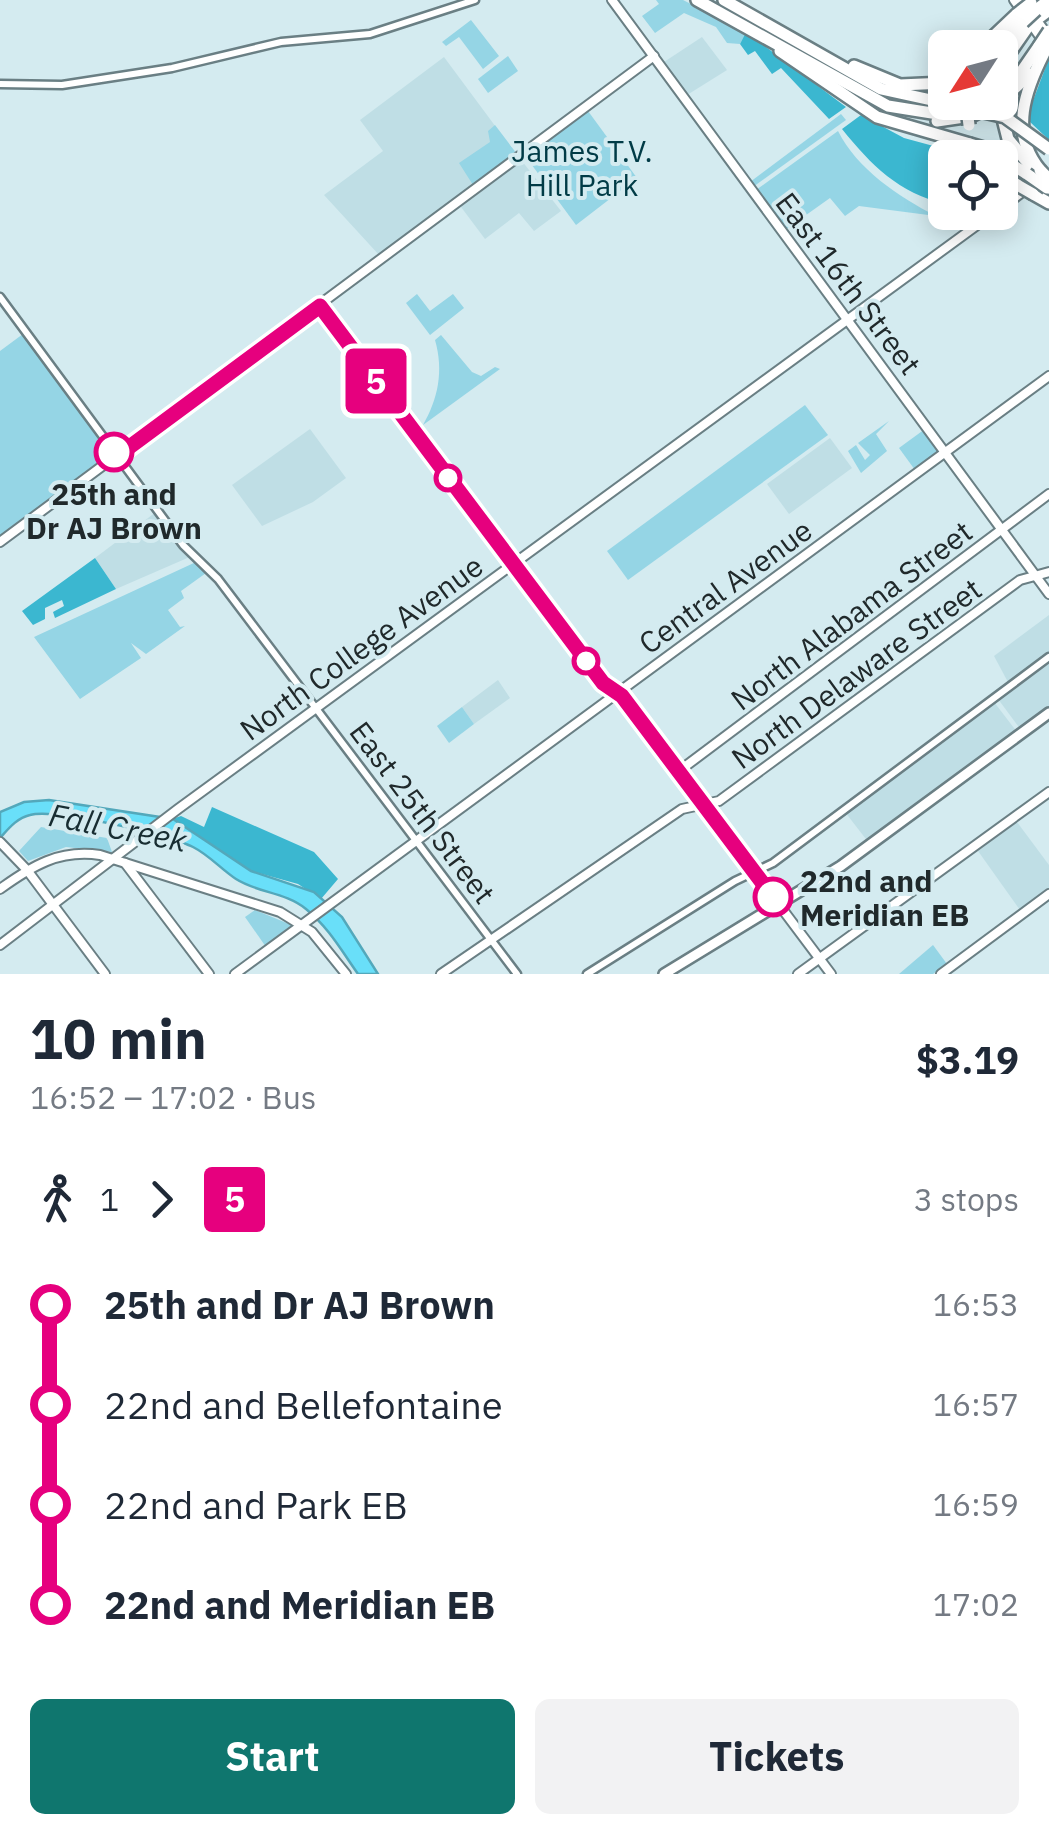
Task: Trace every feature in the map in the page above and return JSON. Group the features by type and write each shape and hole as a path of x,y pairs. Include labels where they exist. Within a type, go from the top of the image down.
{"highway":[{"path":"698,0 865,91"},
{"path":"724,0 812,48 865,91 872,106 904,129 952,140"},
{"path":"1020,16 1048,0"},
{"path":"732,17 865,91 928,85"},
{"path":"1018,76 1047,43"},
{"path":"1018,88 1047,43"},
{"path":"1045,183 1027,150 1021,120 1047,43"},
{"path":"895,89 928,98"},
{"path":"872,106 907,118 945,120"},
{"path":"872,106 928,114"},
{"path":"1005,120 1012,146 1045,183"},
{"path":"1006,120 1046,146"},
{"path":"1018,170 1045,183"},
{"path":"1018,185 1033,194 1045,183"}],"main road":[{"name":"East 16th Street","path":"612,0 1049,594"},
{"path":"1036,7 1047,43"},
{"path":"1020,16 1047,43"},
{"path":"0,542 654,56"},
{"name":"North College Avenue","path":"1018,198 1045,183"},
{"name":"North College Avenue","path":"0,944 168,816 970,230"},
{"path":"320,306 603,683 617,693 679,771 831,974"},
{"name":"Central Avenue","path":"234,974 1049,376"},
{"name":"North Alabama Street","path":"679,771 1049,494"},
{"name":"North Delaware Street","path":"706,808 1020,580 1049,572"},
{"path":"667,974 841,866 1049,714"},
{"path":"798,974 1049,792"},
{"path":"441,974 682,809 706,808"},
{"path":"0,842 16,856 105,974"},
{"path":"0,889 26,870 71,854 114,860 260,904 305,922 344,974"},
{"path":"125,863 209,974"},
{"path":"940,974 1049,894"},
{"path":"954,965 960,974"}],"street":[{"path":"0,84 62,85 172,68 278,42 383,31 475,0"},
{"name":"East 25th Street","path":"0,297 185,548 218,579 517,974"},
{"path":"586,974 755,872 1049,657"}],"shaded area":[{"path":"746,32 846,107 829,119 781,68 772,74 755,51 748,55 740,44"},
{"path":"702,37 727,70 687,95 664,62"},
{"path":"444,57 516,154 380,256 324,195 383,151 360,120"},
{"path":"1049,58 1049,140 1029,121 1028,114"},
{"path":"861,115 904,138 928,145 928,199 887,176 842,129"},
{"path":"522,161 561,211 534,231 519,213 485,239 461,207"},
{"path":"310,429 346,478 313,502 262,526 232,485"},
{"path":"830,438 852,468 789,514 767,484"},
{"path":"156,512 192,556 116,589 95,558"},
{"path":"95,558 116,589 55,618 53,612 64,606 62,600 45,608 45,619 33,625 22,611"},
{"path":"1049,615 1049,653 1009,684 994,656"},
{"path":"1049,661 1049,709 1021,730 998,699"},
{"path":"498,680 510,698 474,724 462,707"},
{"path":"994,702 1017,732 869,843 845,812"},
{"name":"Fall Creek","path":"49,800 173,819 251,871 314,892 342,917 378,974 358,974 328,932 298,903 244,884 199,850 180,842 112,824 43,814 21,818 0,838 0,812 24,802"},
{"path":"212,807 314,852 338,879 321,899 298,884 251,871 172,819 181,816 204,827"},
{"path":"1017,822 1049,865 1049,889 1020,910 978,851"}],"green space":[{"path":"656,0 683,0 746,32 740,44 727,43 716,27 684,13 655,33 642,16 659,4"},
{"path":"471,20 499,56 483,69 459,37 446,46 442,42"},
{"path":"508,56 518,71 488,93 478,79"},
{"name":"James T.V. Hill Park","path":"588,111 637,178 576,225 526,157"},
{"path":"841,114 846,120 753,187 750,182"},
{"path":"495,125 517,154 473,185 459,163 490,142 488,131"},
{"path":"838,131 856,158 880,181 928,215 859,206 845,216 830,198 785,230 756,190"},
{"path":"417,294 430,311 453,294 464,308 430,335 406,303"},
{"path":"23,334 112,453 0,537 0,351"},
{"path":"441,335 472,372 481,376 495,367 500,369 423,425 438,384 435,340"},
{"path":"805,405 828,435 628,580 607,551"},
{"path":"889,421 876,434 887,451 861,473 848,451 856,445 865,460 870,455 858,443"},
{"path":"925,429 941,451 915,470 899,448"},
{"path":"196,562 206,573 181,591 184,598 168,610 180,627 185,626 146,654 131,643 141,658 80,699 34,637"},
{"path":"462,707 474,724 449,743 437,726"},
{"path":"41,827 107,838 112,852 66,847 28,861 19,851"},
{"path":"255,910 294,926 266,947 245,917"},
{"path":"933,945 947,964 933,974 899,974"}],"bus line":[{"name":"5","path":"114,452 116,456 120,454 320,306 603,683 622,696 773,897"}],"place":[{"name":"25th and Dr AJ Brown","path":"114,452"},
{"name":"22nd and Meridian EB","path":"773,897"}]}
